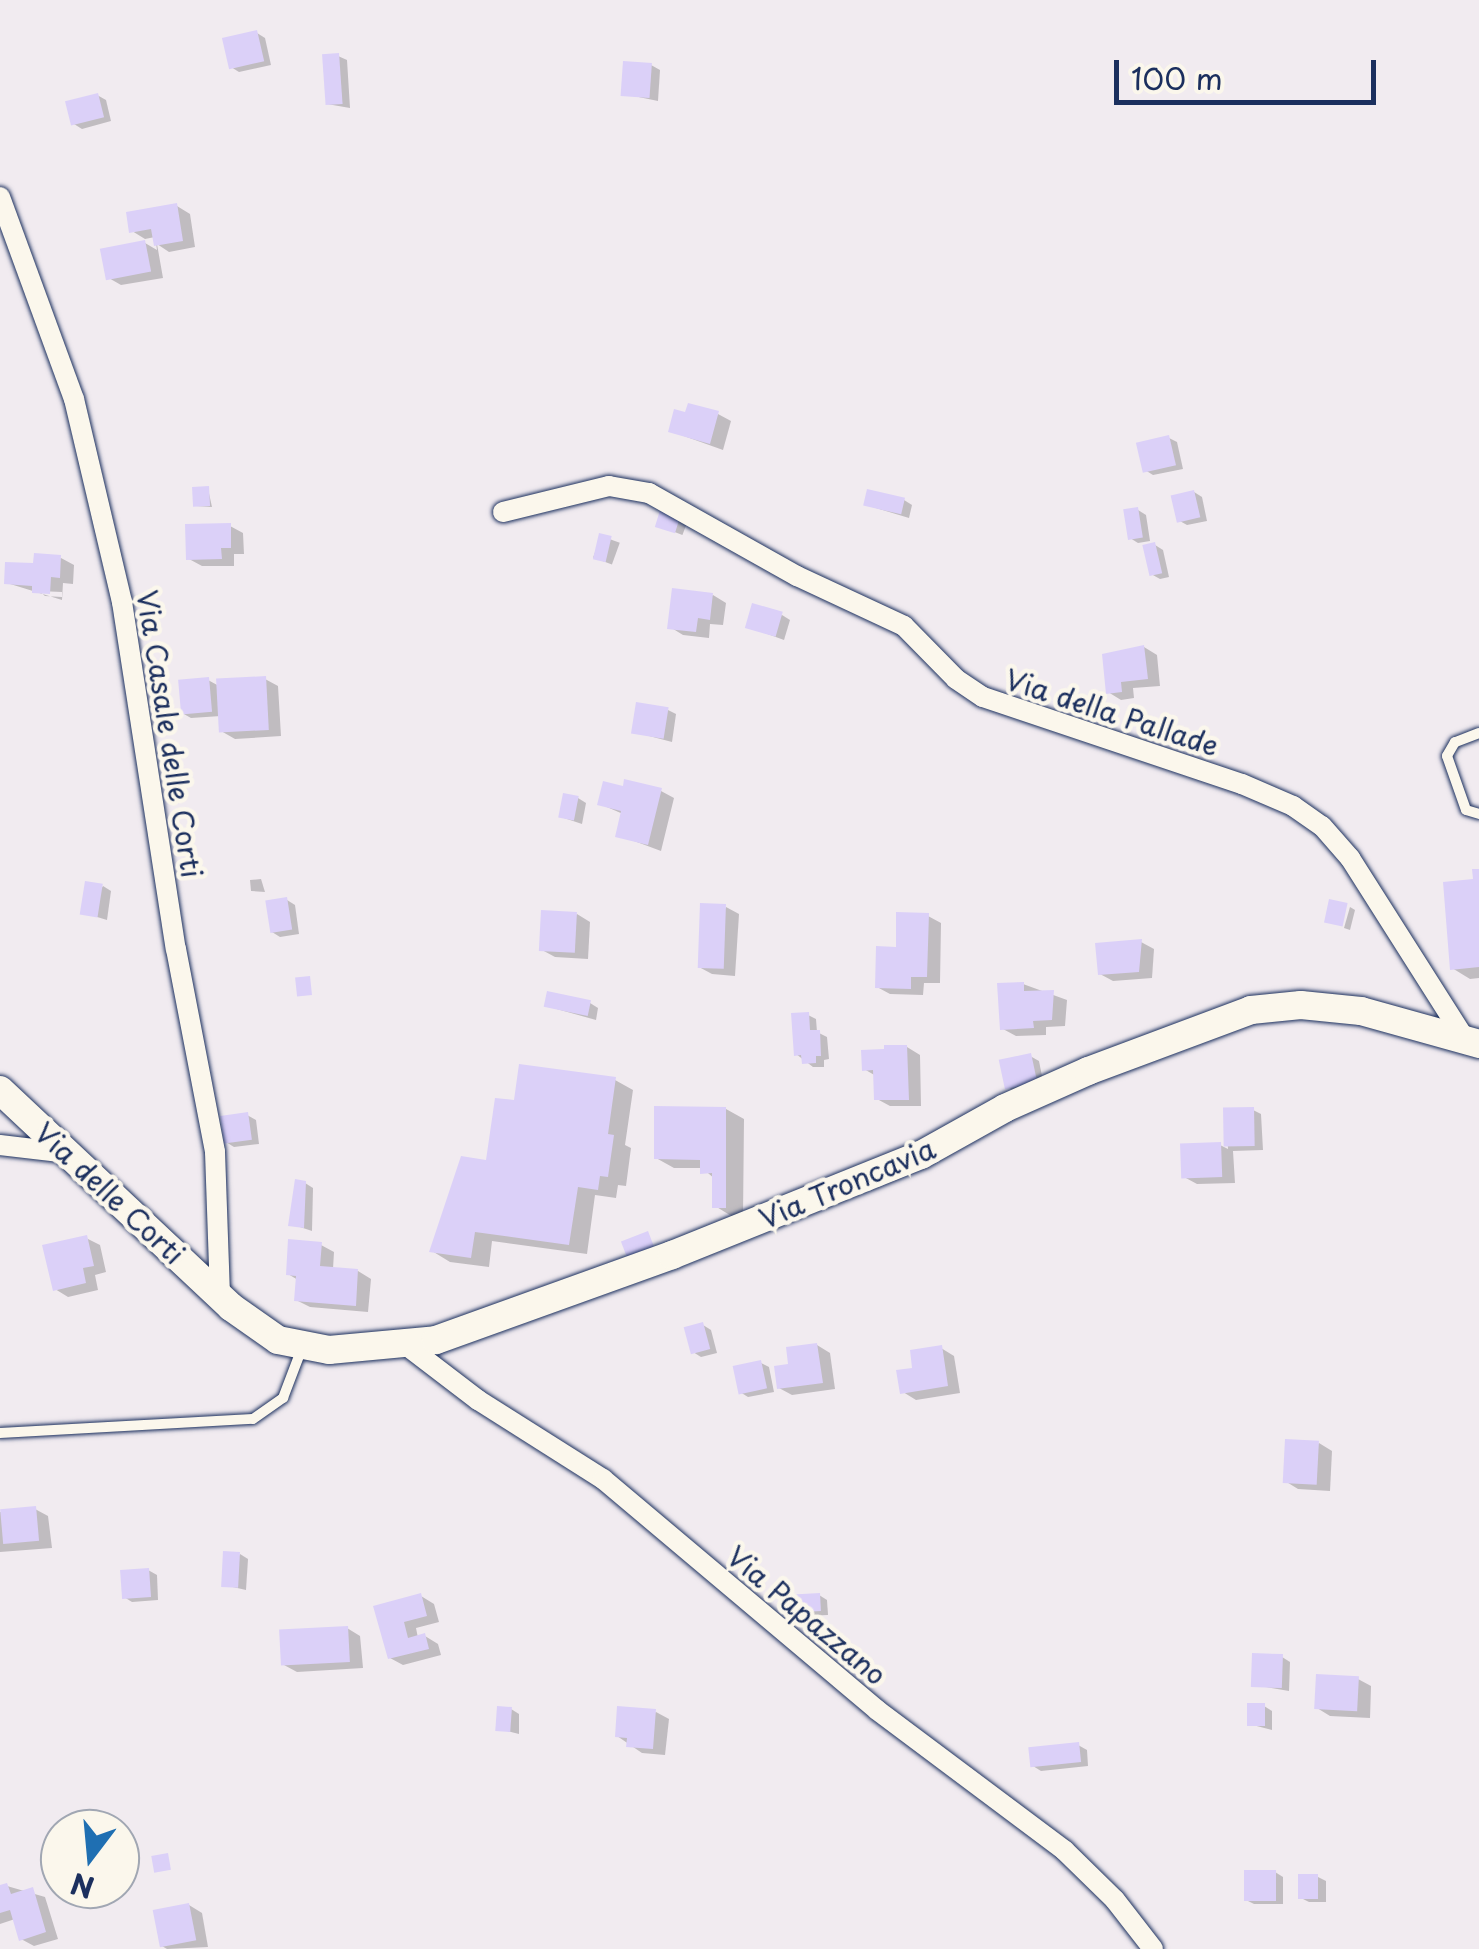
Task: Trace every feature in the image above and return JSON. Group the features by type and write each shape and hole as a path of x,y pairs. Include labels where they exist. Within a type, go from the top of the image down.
{"street":[{"name":"Via Casale delle Corti","path":"0,196 74,399 112,550 142,716 176,949 216,1152 220,1294"},
{"name":"Via della Pallade","path":"502,512 604,487 644,491 798,576 898,622 923,640 961,683 983,698 1242,784 1293,806 1322,826 1350,858 1472,1041"},
{"name":"Via Troncavia","path":"220,1294 278,1340 302,1347 328,1350 436,1340 870,1177 1088,1071 1250,1010 1300,1005 1361,1011 1472,1041"},
{"name":"Via delle Corti","path":"0,1090 220,1294"},
{"path":"0,1145 67,1153"},
{"name":"Via Papazzano","path":"406,1345 478,1400 603,1479 877,1710 1064,1850 1116,1900 1154,1949"}],"lane":[{"path":"1479,733 1456,742 1447,756 1464,807 1479,814"},
{"path":"0,1433 254,1419 283,1398 302,1347"}],"building":[{"path":"257,30 264,61 229,69 222,38"},
{"path":"339,53 343,104 326,105 322,54"},
{"path":"623,61 652,63 649,98 621,96"},
{"path":"98,93 104,117 71,125 65,101"},
{"path":"177,203 183,241 154,246 151,229 129,233 126,212"},
{"path":"145,240 151,271 106,280 100,249"},
{"path":"688,403 719,411 710,444 668,432 674,409 685,412"},
{"path":"1169,435 1176,465 1143,473 1136,443"},
{"path":"209,486 210,506 193,507 192,487"},
{"path":"867,489 905,498 901,514 863,506"},
{"path":"1194,490 1200,517 1177,523 1171,495"},
{"path":"661,507 681,513 675,533 655,527"},
{"path":"1138,507 1143,538 1128,540 1123,509"},
{"path":"231,523 231,548 221,548 222,559 186,560 185,524"},
{"path":"599,533 612,536 606,562 593,559"},
{"path":"1155,542 1162,573 1150,576 1142,545"},
{"path":"34,553 61,555 60,578 51,577 50,594 32,593 32,586 4,584 5,562 33,563"},
{"path":"672,588 713,593 710,620 698,618 696,632 667,629"},
{"path":"752,603 783,612 776,637 745,628"},
{"path":"1144,645 1148,679 1121,682 1122,692 1106,694 1102,654"},
{"path":"266,676 269,730 219,733 216,679"},
{"path":"209,677 212,712 181,715 178,680"},
{"path":"636,702 669,707 664,739 631,734"},
{"path":"624,779 662,788 648,845 615,837 621,811 597,805 603,781 623,786"},
{"path":"563,793 579,796 574,821 558,818"},
{"path":"1472,869 1479,869 1479,967 1450,970 1443,882 1473,879"},
{"path":"85,881 103,884 97,917 80,915"},
{"path":"287,897 292,930 270,933 265,900"},
{"path":"1329,899 1348,903 1343,926 1324,922"},
{"path":"700,903 726,904 724,969 698,968"},
{"path":"541,910 577,912 575,953 539,951"},
{"path":"896,912 929,913 927,977 911,977 911,989 875,988 876,946 896,947"},
{"path":"1142,939 1139,972 1098,975 1095,943"},
{"path":"310,976 312,995 297,996 295,978"},
{"path":"1024,982 1024,991 1054,990 1052,1020 1033,1021 1034,1028 1000,1030 997,983"},
{"path":"547,991 591,1000 588,1016 544,1007"},
{"path":"809,1012 810,1030 820,1030 821,1056 816,1056 816,1063 802,1064 801,1055 794,1056 791,1013"},
{"path":"884,1045 907,1045 909,1100 874,1100 873,1070 862,1071 861,1050 884,1049"},
{"path":"1031,1053 1037,1082 1005,1089 999,1060"},
{"path":"519,1064 616,1077 608,1134 614,1135 608,1177 600,1176 598,1190 578,1187 569,1245 475,1232 471,1258 429,1252 461,1156 486,1160 495,1098 514,1100"},
{"path":"654,1106 726,1107 726,1208 712,1208 712,1173 700,1174 700,1160 654,1159"},
{"path":"1254,1107 1255,1146 1224,1147 1223,1108"},
{"path":"248,1112 252,1140 224,1144 220,1116"},
{"path":"1221,1142 1222,1177 1181,1178 1180,1143"},
{"path":"295,1179 306,1181 304,1228 288,1226"},
{"path":"648,1231 656,1252 629,1262 621,1241"},
{"path":"87,1235 94,1266 83,1268 86,1283 53,1291 42,1245"},
{"path":"288,1239 322,1242 320,1266 358,1269 356,1306 294,1301 296,1276 286,1275"},
{"path":"703,1322 710,1349 691,1354 684,1327"},
{"path":"817,1343 823,1383 777,1389 774,1366 788,1364 786,1347"},
{"path":"942,1345 948,1386 900,1394 896,1370 912,1368 910,1350"},
{"path":"761,1360 767,1388 739,1394 733,1366"},
{"path":"1285,1439 1319,1441 1317,1485 1283,1483"},
{"path":"36,1506 39,1541 3,1544 0,1509"},
{"path":"223,1551 240,1552 238,1588 221,1587"},
{"path":"149,1568 151,1597 122,1599 120,1570"},
{"path":"421,1593 427,1616 404,1622 408,1638 425,1633 429,1649 388,1659 373,1606"},
{"path":"820,1593 821,1611 794,1612 793,1594"},
{"path":"348,1626 350,1662 281,1666 279,1630"},
{"path":"1252,1653 1283,1654 1282,1688 1251,1687"},
{"path":"1316,1674 1359,1676 1357,1711 1314,1709"},
{"path":"1247,1703 1265,1703 1265,1726 1247,1726"},
{"path":"497,1706 512,1707 510,1732 495,1731"},
{"path":"617,1706 656,1709 653,1749 626,1747 627,1738 615,1737"},
{"path":"1079,1742 1081,1762 1030,1767 1028,1747"},
{"path":"168,1853 171,1870 154,1873 151,1856"},
{"path":"1244,1870 1276,1870 1276,1901 1244,1901"},
{"path":"1298,1874 1318,1874 1318,1899 1298,1899"},
{"path":"7,1883 11,1894 33,1887 46,1932 19,1941 10,1910 0,1913 0,1885"},
{"path":"189,1903 196,1940 160,1947 153,1910"}]}
